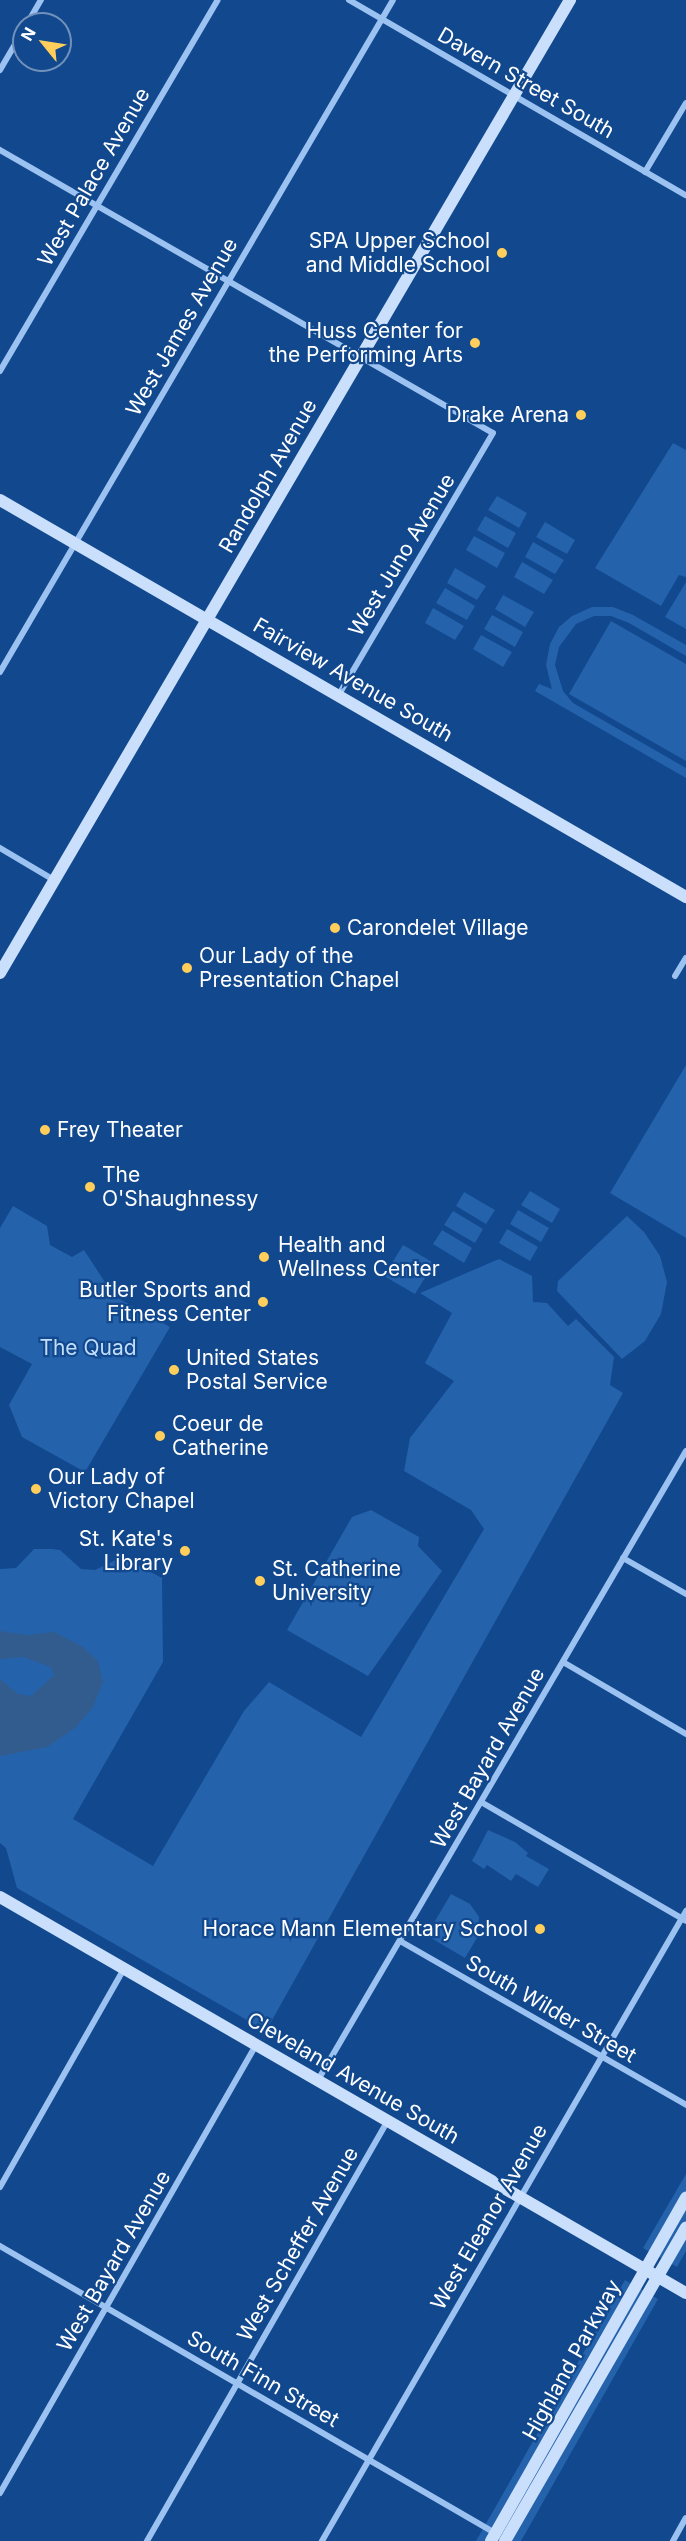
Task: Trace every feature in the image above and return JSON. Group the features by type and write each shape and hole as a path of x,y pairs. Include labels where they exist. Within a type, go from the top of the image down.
{"street":[{"name":"West Palace Avenue","path":"0,371 218,0"},
{"name":"Davern Street South","path":"349,0 686,195"},
{"name":"West James Avenue","path":"0,672 393,0"},
{"name":"Randolph Avenue","path":"0,973 570,0"},
{"path":"0,70 12,50"},
{"path":"645,172 686,103"},
{"path":"0,150 360,357"},
{"name":"West Juno Avenue","path":"339,694 493,433 360,357"},
{"name":"Fairview Avenue South","path":"0,500 339,694 686,897"},
{"path":"0,848 54,880"},
{"path":"675,976 686,958"},
{"name":"West Bayard Avenue","path":"318,2080 686,1452"},
{"path":"623,1558 686,1594"},
{"path":"563,1662 686,1734"},
{"path":"481,1802 684,1919"},
{"name":"Cleveland Avenue South","path":"0,1897 686,2293"},
{"name":"West Eleanor Avenue","path":"322,2541 601,2056 684,1919 686,1911"},
{"name":"South Wilder Street","path":"399,1941 686,2105"},
{"path":"0,2187 124,1968"},
{"name":"West Bayard Avenue","path":"0,2493 257,2045"},
{"name":"West Scheffer Avenue","path":"147,2541 388,2120"},
{"name":"Highland Parkway","path":"502,2539 644,2269 686,2198"},
{"name":"Highland Parkway","path":"502,2539 686,2228"},
{"name":"South Finn Street","path":"0,2246 502,2539"},
{"path":"673,2541 686,2518"}],"green space":[{"path":"673,443 686,450 686,577 679,575 661,606 595,568"},
{"path":"497,496 527,513 519,528 488,510"},
{"path":"485,516 516,533 508,548 477,530"},
{"path":"545,522 575,540 567,554 536,537"},
{"path":"474,536 505,553 497,568 466,550"},
{"path":"533,542 564,560 555,574 525,557"},
{"path":"522,562 553,580 544,594 514,577"},
{"path":"455,568 486,586 477,600 447,583"},
{"path":"686,582 686,629 665,617"},
{"path":"445,588 475,606 467,620 436,603"},
{"path":"503,595 534,612 525,627 495,609"},
{"path":"592,607 613,607 633,615 686,645 686,656 629,623 611,616 594,616 576,624 559,647 555,665 563,691 573,703 686,768 686,778 535,691 539,684 552,689 546,665 550,644 559,627 572,616"},
{"path":"433,608 464,626 455,640 425,623"},
{"path":"492,615 523,632 515,647 484,629"},
{"path":"611,621 686,664 686,761 569,694"},
{"path":"481,635 512,652 503,667 473,649"},
{"path":"686,1065 686,1238 610,1193"},
{"path":"530,1191 560,1209 552,1223 521,1205"},
{"path":"464,1192 495,1210 486,1224 456,1206"},
{"name":"The Quad","path":"13,1206 47,1226 50,1245 72,1257 84,1250 114,1296 170,1327 85,1472 22,1437 9,1405 32,1364 0,1347 0,1228"},
{"path":"518,1210 549,1228 541,1242 510,1224"},
{"path":"453,1211 483,1229 475,1243 444,1225"},
{"path":"627,1216 644,1232 660,1256 667,1282 661,1314 645,1341 622,1359 557,1291 558,1281"},
{"path":"507,1229 538,1247 530,1261 499,1243"},
{"path":"442,1230 472,1248 464,1263 433,1244"},
{"path":"403,1245 434,1263 415,1294 384,1276"},
{"path":"499,1259 532,1276 533,1302 547,1303 568,1326 576,1319 614,1357 610,1385 623,1393 266,2031 17,1888 6,1848 0,1843 0,1569 16,1568 34,1549 52,1549 60,1550 81,1569 95,1570 122,1557 162,1578 163,1662 73,1819 153,1866 244,1711 269,1682 361,1737 484,1529 471,1510 404,1471 410,1438 454,1381 425,1363 452,1313 420,1293"},
{"path":"371,1510 419,1537 418,1546 442,1571 368,1676 287,1630 352,1517"},
{"path":"488,1830 515,1842 528,1853 526,1856 549,1869 538,1887 516,1874 511,1881 487,1865 484,1869 472,1861"},
{"path":"451,1894 470,1904 479,1917 478,1936 465,1958 431,1938 429,1931"},
{"path":"686,2174 686,2251 677,2267 643,2248"},
{"path":"625,2280 658,2299 521,2541 476,2541"}],"shaded area":[{"path":"0,1631 26,1635 54,1632 83,1647 98,1661 103,1682 93,1707 75,1728 47,1747 0,1756 0,1679 18,1694 31,1696 54,1675 51,1667 23,1657 0,1659"}],"place":[{"name":"SPA Upper School and Middle School","path":"502,253"},
{"name":"Huss Center for the Performing Arts","path":"475,343"},
{"name":"Drake Arena","path":"581,415"},
{"name":"Carondelet Village","path":"335,928"},
{"name":"Our Lady of the Presentation Chapel","path":"187,968"},
{"name":"Frey Theater","path":"45,1130"},
{"name":"The O'Shaughnessy","path":"90,1187"},
{"name":"Health and Wellness Center","path":"264,1257"},
{"name":"Butler Sports and Fitness Center","path":"263,1302"},
{"name":"United States Postal Service","path":"174,1370"},
{"name":"Coeur de Catherine","path":"160,1436"},
{"name":"Our Lady of Victory Chapel","path":"36,1489"},
{"name":"St. Kate's Library","path":"185,1551"},
{"name":"St. Catherine University","path":"260,1581"},
{"name":"Horace Mann Elementary School","path":"540,1929"}]}
